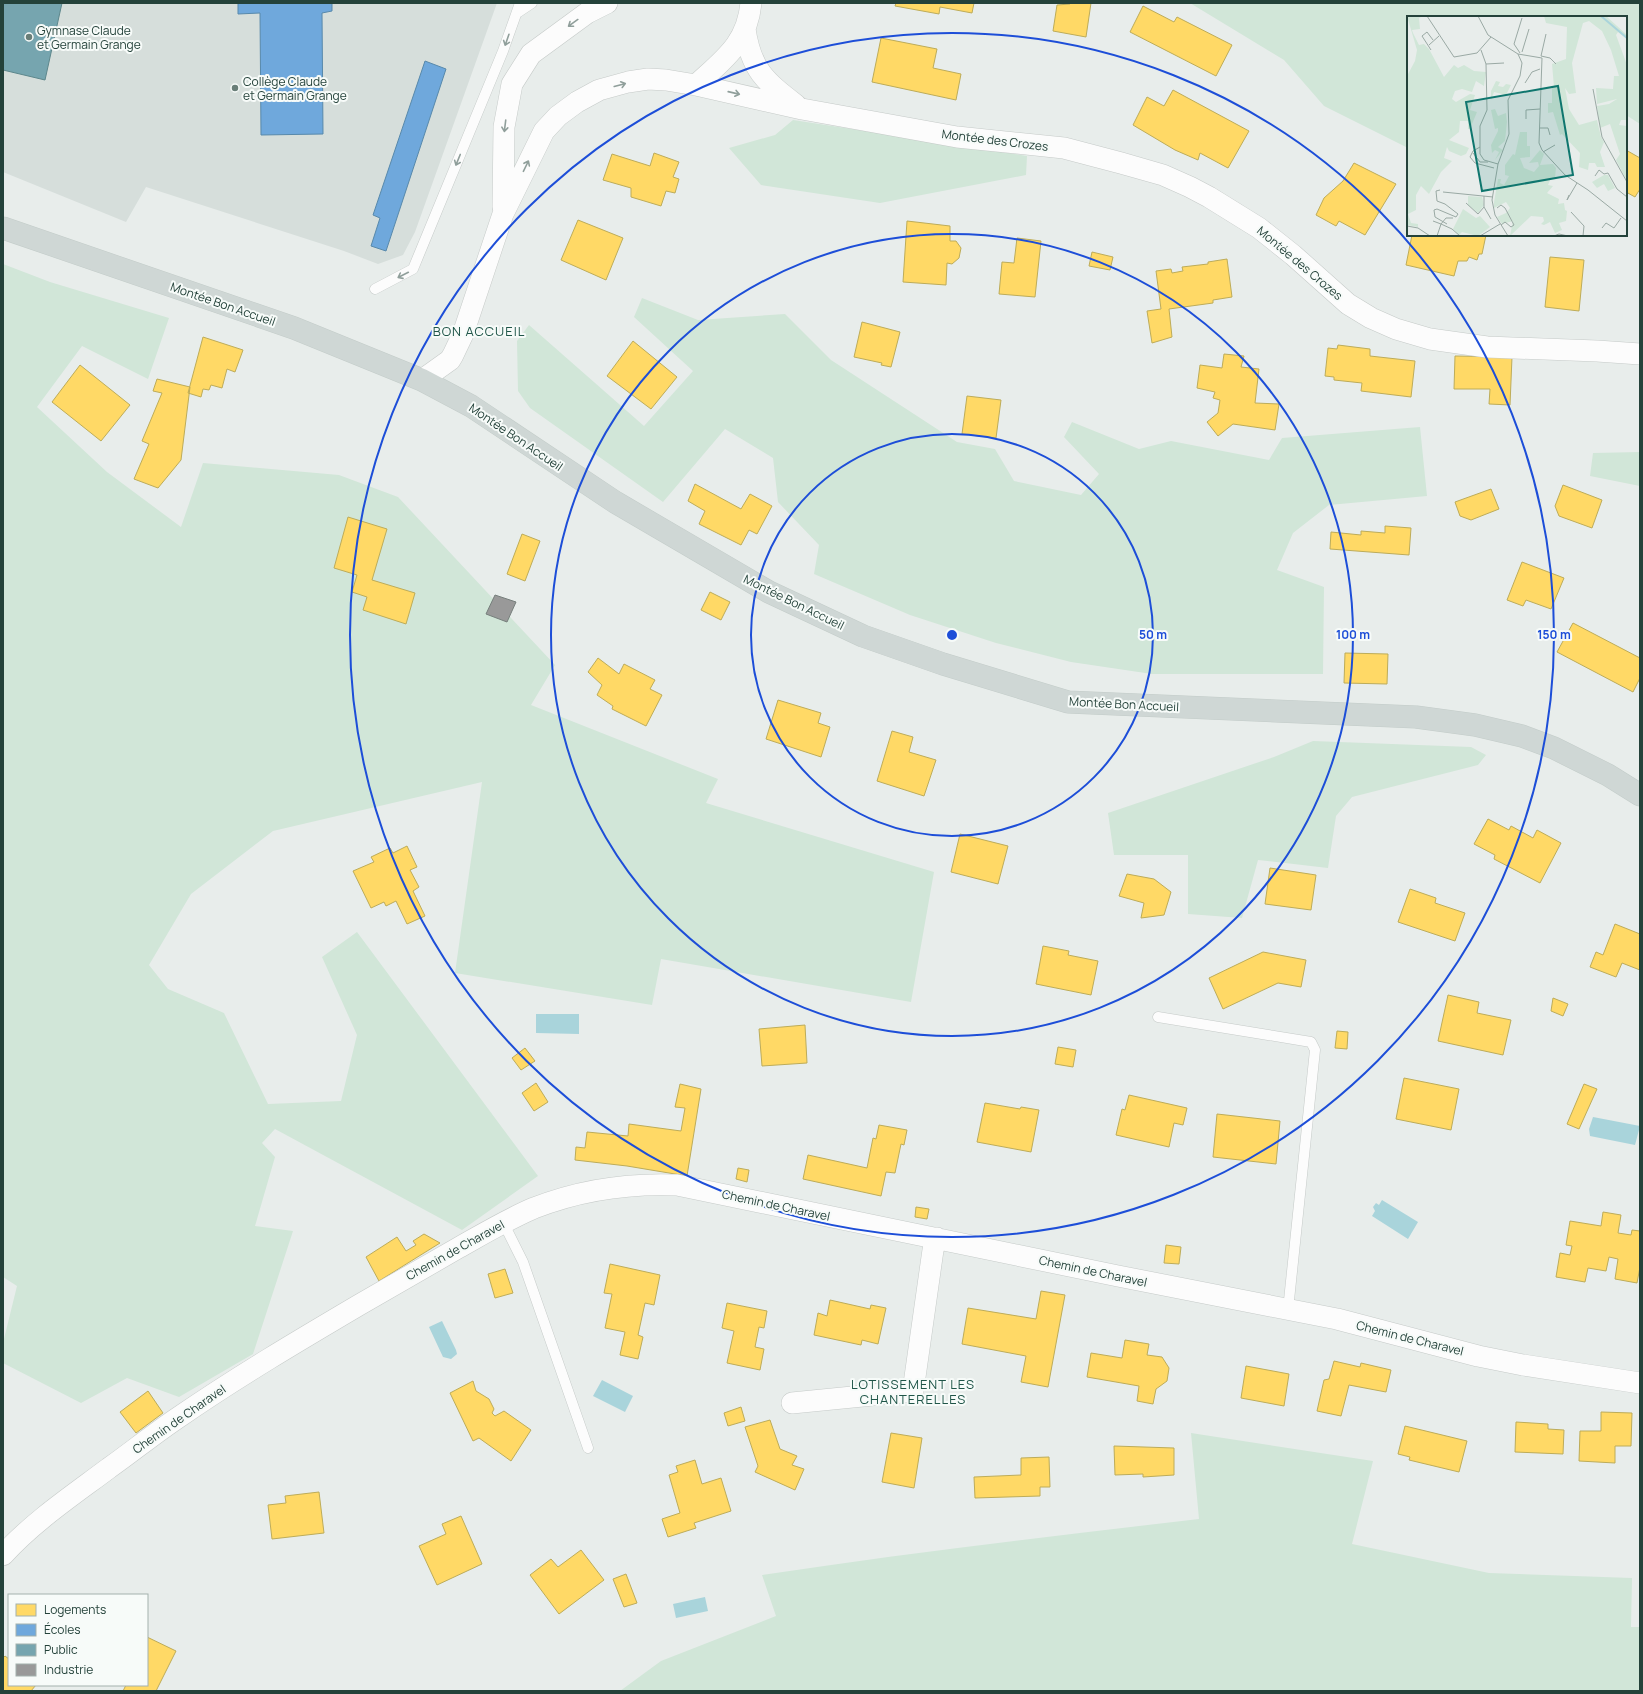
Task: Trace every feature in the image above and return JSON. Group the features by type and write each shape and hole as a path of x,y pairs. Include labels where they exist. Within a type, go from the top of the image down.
{"main road":[{"name":"Montée Bon Accueil","path":"3,228 294,328 422,380 477,410 614,502 769,592 863,636 943,664 1068,702 1416,717 1475,725 1522,736 1554,748 1608,775 1640,795"}],"street":[{"name":"Montée des Crozes","path":"503,214 504,127 512,84 531,54 587,13 607,3"},
{"name":"Montée des Crozes","path":"696,85 732,52 745,29 751,3"},
{"name":"Montée des Crozes","path":"745,29 748,49 762,74 776,89 802,109"},
{"name":"Montée des Crozes","path":"422,380 450,360 454,355 464,334 503,214 544,131 558,116 577,102 599,90 628,82 648,79 666,80 696,85 802,109 957,137 1064,148 1163,175 1203,194 1259,228 1293,255 1348,304 1371,318 1396,329 1430,339 1487,347 1597,350 1640,354"},
{"name":"Chemin de Charavel","path":"3,1555 17,1539 58,1506 179,1417 290,1346 503,1222 534,1208 563,1198 588,1192 649,1184 677,1185 1337,1320 1478,1356 1516,1364 1640,1383"},
{"path":"792,1403 913,1391 933,1250 937,1238"}],"lane":[{"path":"375,289 413,269 503,51 518,8 532,3"},
{"path":"1158,1017 1312,1042 1315,1050 1288,1310"},
{"path":"503,1222 523,1262 588,1448"}],"shaded area":[{"name":"Collège Claude et Germain Grange","path":"3,3 497,3 415,232 403,255 378,264 344,251 146,187 126,222 3,172"}],"green space":[{"path":"1190,3 1640,3 1640,124 1627,116 1627,16 1407,16 1407,148 1324,106 1284,60"},
{"path":"793,120 1027,156 1026,175 880,203 761,185 729,148 775,135"},
{"path":"3,264 50,282 169,318 148,379 82,346 37,407 107,472 181,527 203,463 339,475 398,497 555,665 531,705 718,779 706,803 934,872 911,1002 661,959 652,1005 455,973 482,782 273,831 191,894 149,965 168,989 224,1013 268,1104 341,1101 357,1035 322,957 357,932 538,1176 462,1230 275,1129 262,1143 275,1157 255,1226 293,1231 253,1354 179,1397 127,1378 81,1403 3,1363 3,1343 17,1286 3,1277"},
{"path":"642,298 698,320 785,314 831,360 957,442 995,449 1014,481 1081,495 1099,474 1064,437 1072,422 1139,449 1171,441 1269,460 1282,438 1420,427 1427,496 1329,505 1293,533 1277,570 1324,587 1323,674 1152,674 1071,662 996,643 910,615 814,574 819,545 778,502 773,458 725,429 663,502 530,408 518,391 517,341 529,325 644,426 693,371 634,317"},
{"path":"1640,452 1640,486 1590,476 1593,453"},
{"path":"1313,741 1471,747 1486,755 1478,765 1352,797 1336,816 1328,868 1258,860 1242,918 1188,914 1188,855 1114,855 1108,813 1274,757"},
{"path":"1191,1433 1373,1461 1352,1544 1489,1573 1632,1578 1631,1627 1640,1627 1640,1691 620,1691 661,1661 776,1616 762,1575 925,1552 1199,1519"}],"water":[{"path":"536,1014 579,1014 579,1034 536,1033"},
{"path":"1593,1117 1640,1126 1635,1145 1590,1136 1589,1129"},
{"path":"1382,1200 1418,1222 1408,1239 1372,1216 1375,1211 1373,1207 1376,1203 1379,1205"},
{"path":"442,1321 457,1354 451,1359 443,1357 429,1327"},
{"path":"602,1380 633,1396 625,1412 593,1396"},
{"path":"705,1597 708,1611 676,1618 673,1604"}],"building: Logements":[{"path":"896,3 974,3 972,13 940,7 939,14 895,6"},
{"path":"1070,3 1091,3 1086,37 1053,31 1057,5"},
{"path":"1143,6 1174,22 1177,17 1232,45 1216,76 1130,32"},
{"path":"881,38 937,49 933,68 961,74 956,100 872,82"},
{"path":"1173,90 1249,131 1228,168 1200,153 1198,160 1175,150 1133,125 1147,97 1164,106"},
{"path":"1627,151 1640,158 1640,189 1635,197 1627,193"},
{"path":"654,153 679,162 673,177 679,179 675,193 666,191 661,206 631,197 631,188 603,180 612,154 650,166"},
{"path":"1354,163 1396,184 1365,235 1339,221 1336,226 1316,215 1324,198 1343,181"},
{"path":"578,220 623,238 606,280 561,260"},
{"path":"907,221 950,226 950,241 956,241 961,248 959,258 952,264 947,263 946,285 903,282"},
{"path":"1412,236 1486,236 1482,254 1479,254 1477,260 1469,257 1467,261 1458,261 1454,276 1406,265"},
{"path":"1017,238 1041,241 1035,297 999,294 1002,262 1014,263"},
{"path":"1092,252 1113,257 1110,270 1089,266"},
{"path":"1550,257 1584,260 1579,311 1545,307"},
{"path":"1227,259 1232,297 1213,300 1213,303 1169,309 1172,337 1152,343 1147,311 1161,309 1156,271 1171,269 1172,273 1183,271 1182,267 1208,264 1208,262"},
{"path":"862,322 900,332 891,367 881,365 882,363 854,357"},
{"path":"203,337 243,350 235,372 227,369 222,388 211,385 209,390 203,389 201,397 188,393"},
{"path":"633,341 677,377 651,409 607,376"},
{"path":"1338,345 1370,349 1370,356 1415,361 1411,397 1361,391 1362,383 1334,380 1334,377 1325,376 1328,348 1337,349"},
{"path":"1224,354 1244,356 1241,367 1259,369 1255,403 1279,404 1275,430 1233,424 1218,436 1207,422 1218,413 1220,400 1213,398 1215,392 1197,388 1200,365 1222,368"},
{"path":"1455,356 1512,357 1510,405 1489,404 1490,389 1454,389"},
{"path":"80,365 130,405 101,441 52,402"},
{"path":"157,379 190,387 181,460 158,488 134,479 149,444 142,441 162,393 153,391"},
{"path":"967,396 1001,400 996,438 962,434"},
{"path":"695,484 741,509 750,494 772,506 757,534 749,530 741,545 699,524 705,511 688,501"},
{"path":"1563,485 1602,500 1592,528 1559,516 1555,506"},
{"path":"1491,489 1499,509 1471,520 1460,516 1455,502"},
{"path":"348,517 387,529 372,580 415,593 406,624 363,610 367,597 352,592 357,575 334,568"},
{"path":"1385,526 1411,528 1409,555 1330,549 1331,532 1361,535 1361,531 1385,533"},
{"path":"522,534 540,541 525,581 507,574"},
{"path":"1522,562 1564,578 1551,609 1526,600 1523,606 1507,600"},
{"path":"710,592 730,602 721,620 701,610"},
{"path":"1573,623 1640,658 1640,678 1633,692 1557,652"},
{"path":"1345,653 1388,654 1387,684 1344,683"},
{"path":"598,658 619,674 624,664 655,680 650,689 662,695 646,726 612,709 613,706 597,695 602,685 588,672"},
{"path":"778,700 821,713 818,723 830,727 821,757 766,739"},
{"path":"892,731 913,737 909,752 936,760 924,796 877,781"},
{"path":"1488,819 1509,830 1511,826 1533,838 1537,830 1561,843 1540,883 1494,859 1495,855 1474,844"},
{"path":"960,834 1008,846 998,884 951,872"},
{"path":"407,846 417,867 410,870 419,887 413,891 425,916 407,924 396,901 386,906 384,902 371,908 353,871 374,862 371,857 390,848 393,853"},
{"path":"1270,868 1316,875 1311,910 1265,904"},
{"path":"1127,874 1154,879 1171,892 1164,915 1141,918 1144,903 1119,896"},
{"path":"1410,889 1436,898 1435,903 1465,913 1455,941 1398,922"},
{"path":"1615,924 1640,934 1640,970 1622,963 1616,977 1590,967 1596,952 1603,955"},
{"path":"1043,946 1069,951 1068,955 1098,961 1091,995 1036,984"},
{"path":"1263,952 1306,960 1301,987 1278,983 1223,1009 1209,978"},
{"path":"1448,995 1479,1002 1477,1013 1511,1020 1503,1055 1438,1041"},
{"path":"1553,998 1568,1004 1563,1016 1551,1011"},
{"path":"805,1025 807,1063 762,1066 759,1029"},
{"path":"1337,1031 1348,1032 1347,1049 1335,1048"},
{"path":"1058,1047 1076,1050 1073,1067 1055,1064"},
{"path":"525,1048 535,1061 521,1070 512,1058"},
{"path":"1404,1078 1459,1089 1451,1130 1396,1119"},
{"path":"536,1083 548,1102 534,1111 522,1093"},
{"path":"680,1084 701,1089 687,1176 627,1166 575,1160 576,1147 585,1148 587,1132 628,1136 629,1124 681,1131 685,1108 675,1107"},
{"path":"1584,1084 1597,1089 1579,1129 1567,1124"},
{"path":"1129,1095 1187,1108 1183,1125 1174,1123 1169,1147 1116,1135 1122,1109 1125,1110"},
{"path":"985,1103 1020,1109 1021,1107 1039,1110 1031,1152 977,1142"},
{"path":"1217,1114 1280,1121 1276,1164 1213,1157"},
{"path":"879,1125 907,1130 904,1145 901,1144 895,1173 886,1172 881,1196 803,1179 808,1155 867,1168 873,1138 876,1139"},
{"path":"738,1168 749,1170 747,1182 736,1179"},
{"path":"916,1207 929,1209 927,1219 915,1217"},
{"path":"1603,1212 1621,1215 1618,1233 1631,1235 1632,1230 1640,1231 1640,1267 1637,1283 1615,1279 1618,1259 1609,1257 1606,1271 1588,1268 1585,1282 1556,1277 1560,1253 1570,1255 1572,1246 1566,1245 1570,1221 1601,1226"},
{"path":"424,1234 440,1243 379,1281 366,1257 397,1237 406,1251 416,1245 413,1241"},
{"path":"1166,1245 1181,1247 1179,1264 1164,1263"},
{"path":"610,1264 660,1275 654,1305 645,1303 638,1335 643,1337 638,1359 620,1355 625,1332 605,1328 612,1294 604,1293"},
{"path":"505,1269 513,1293 495,1298 488,1274"},
{"path":"1041,1291 1065,1295 1048,1387 1021,1382 1026,1356 962,1344 968,1308 1036,1319"},
{"path":"830,1300 870,1309 871,1305 886,1308 878,1344 862,1340 861,1345 814,1335 818,1313 827,1316"},
{"path":"727,1303 767,1311 764,1328 759,1327 755,1347 764,1349 760,1370 727,1363 734,1331 722,1328"},
{"path":"1125,1340 1149,1344 1147,1355 1162,1357 1169,1368 1167,1381 1156,1389 1153,1404 1137,1401 1139,1386 1087,1377 1091,1353 1122,1358"},
{"path":"1334,1361 1360,1367 1361,1363 1391,1370 1386,1392 1349,1385 1341,1416 1317,1411 1324,1380 1329,1379"},
{"path":"1246,1366 1289,1374 1284,1406 1241,1398"},
{"path":"473,1381 476,1391 489,1399 494,1409 492,1413 495,1416 504,1411 531,1430 511,1461 479,1438 473,1441 450,1393"},
{"path":"148,1391 163,1413 136,1433 120,1412"},
{"path":"741,1407 745,1421 728,1426 724,1413"},
{"path":"1601,1412 1632,1413 1631,1446 1615,1446 1615,1463 1579,1461 1580,1431 1601,1431"},
{"path":"770,1420 780,1449 797,1456 792,1465 804,1469 795,1490 755,1472 758,1466 745,1427"},
{"path":"1516,1422 1548,1424 1548,1429 1564,1430 1563,1454 1515,1452"},
{"path":"1405,1426 1467,1441 1459,1472 1409,1460 1410,1457 1398,1454"},
{"path":"891,1433 922,1438 914,1488 882,1482"},
{"path":"1114,1446 1174,1448 1174,1475 1143,1477 1143,1474 1115,1475"},
{"path":"1049,1457 1050,1487 1040,1487 1040,1496 975,1498 974,1477 1021,1475 1021,1458"},
{"path":"695,1460 702,1484 721,1478 731,1511 694,1523 696,1528 668,1537 662,1519 680,1513 669,1475 678,1472 676,1466"},
{"path":"319,1492 324,1533 272,1539 268,1505 286,1503 285,1496"},
{"path":"461,1516 482,1564 437,1585 419,1546 446,1534 442,1524"},
{"path":"581,1550 604,1580 559,1614 530,1575 551,1559 558,1567"},
{"path":"626,1574 637,1603 624,1607 613,1579"},
{"path":"148,1637 176,1651 156,1691 123,1691 126,1686 148,1686"},
{"path":"5,1656 8,1658 8,1686 35,1686 31,1691 3,1691 3,1658"}],"building: Écoles":[{"path":"238,3 332,3 332,11 322,13 323,134 261,135 260,13 238,14"},
{"path":"425,61 446,69 386,251 371,246 380,218 373,215"}],"building: Public":[{"name":"Gymnase Claude et Germain Grange","path":"3,3 62,3 45,80 3,70"}],"building: Industrie":[{"path":"495,595 516,602 507,622 486,614"}],"place":[{"name":"Gymnase Claude et Germain Grange","path":"29,37"},
{"name":"Collège Claude et Germain Grange","path":"235,88"}],"district":[{"name":"BON ACCUEIL","path":"479,331"},
{"name":"LOTISSEMENT LES CHANTERELLES","path":"913,1392"}]}
